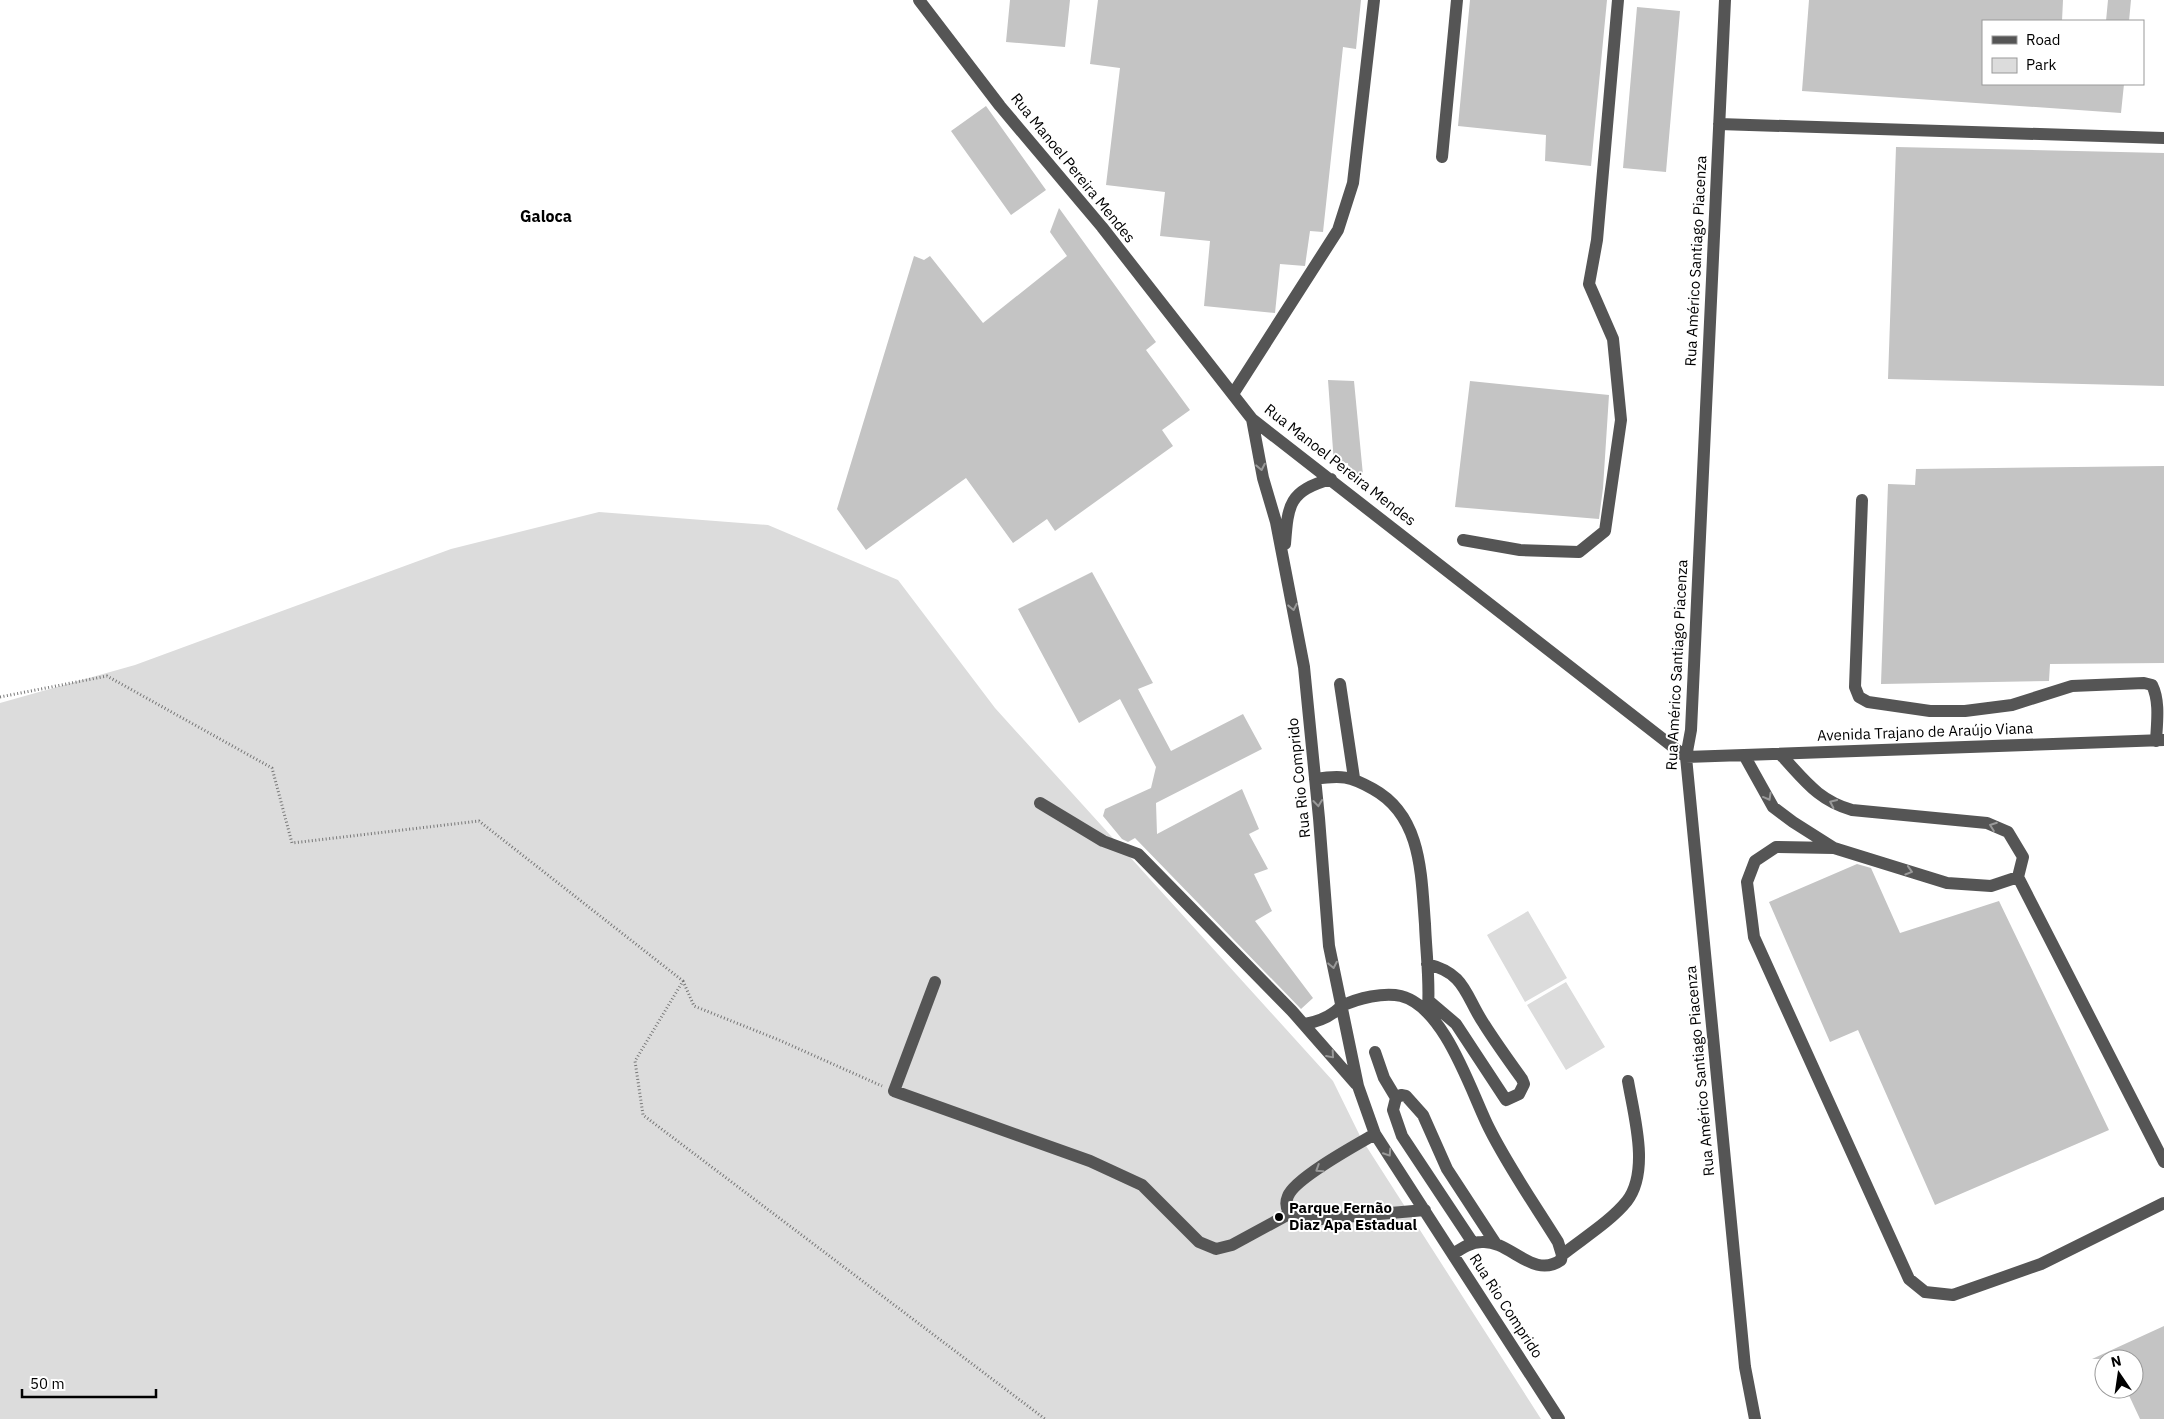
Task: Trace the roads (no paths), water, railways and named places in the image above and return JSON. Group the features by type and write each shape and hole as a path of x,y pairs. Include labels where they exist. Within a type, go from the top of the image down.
{"street":[{"name":"Rua Manoel Pereira Mendes","path":"919,0 1000,106 1102,227 1252,419 1686,757"},
{"path":"1233,394 1338,230 1353,183 1374,0"},
{"path":"1442,157 1457,0"},
{"path":"1463,540 1520,550 1579,552 1605,531 1621,420 1613,340 1589,284 1597,240 1618,0"},
{"name":"Rua Américo Santiago Piacenza","path":"1725,0 1691,730 1686,757 1745,1368 1755,1419"},
{"path":"1719,124 2164,138"},
{"name":"Rua Rio Comprido","path":"1252,419 1264,478 1276,522 1304,667 1329,946 1358,1086 1375,1134 1559,1419"},
{"path":"1283,560 1286,524 1291,504 1301,490 1310,485 1331,479"},
{"path":"1862,500 1855,688 1859,697 1868,702 1930,711 1965,711 2012,705 2072,686 2144,683 2152,685 2155,691 2160,740"},
{"path":"1340,684 1354,778"},
{"name":"Avenida Trajano de Araújo Viana","path":"1686,757 2160,740"},
{"path":"1780,754 1819,796 1834,805 1852,810 1987,823 2008,832 2023,857 2018,877 2164,1162"},
{"path":"1744,755 1773,806 1834,848 1947,883 1992,886 2018,877"},
{"path":"1315,779 1339,776 1354,778 1384,795 1402,813 1412,832 1421,866 1429,1000 1428,1014"},
{"path":"1040,803 1103,841 1138,854 1305,1024 1358,1086"},
{"path":"1834,848 1776,847 1755,861 1747,882 1754,937 1909,1278 1925,1292 1952,1295 2041,1264 2164,1203"},
{"path":"1427,964 1450,973 1462,985 1474,1003 1482,1022 1522,1079 1524,1084 1519,1094 1506,1100 1456,1024 1429,1000"},
{"path":"935,982 894,1091 1090,1161 1142,1185 1199,1242 1216,1249 1232,1245 1289,1214"},
{"path":"1305,1024 1324,1017 1341,1006 1377,996 1401,996 1418,1004 1448,1040 1489,1129 1558,1242 1562,1255"},
{"path":"1375,1052 1384,1078 1396,1098 1393,1110 1402,1136 1473,1243"},
{"path":"1453,1254 1473,1243 1483,1242 1496,1244 1540,1266 1556,1264 1561,1260 1562,1255 1620,1208 1628,1199 1639,1173 1637,1137 1628,1081"},
{"path":"1396,1098 1402,1095 1406,1096 1423,1114 1448,1169 1496,1244"},
{"path":"1375,1134 1313,1172 1288,1195 1286,1205 1289,1214 1299,1221 1425,1210"}],"place":[{"name":"Parque Fernão Diaz Apa Estadual","path":"1279,1217"}],"district":[{"name":"Galoca","path":"546,216"}]}
